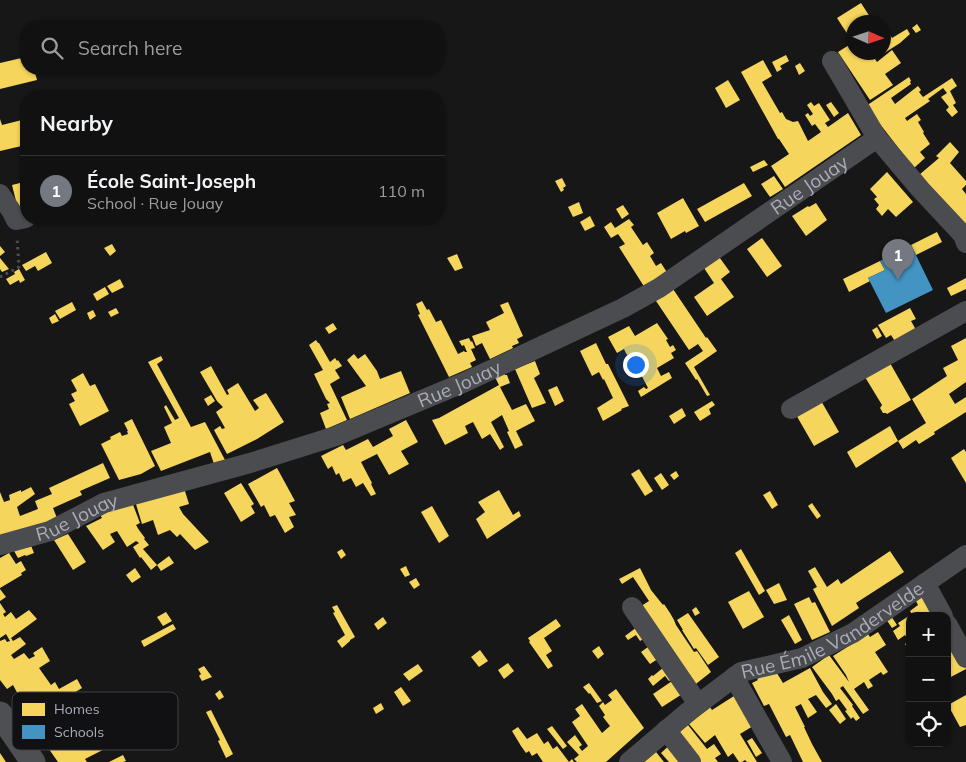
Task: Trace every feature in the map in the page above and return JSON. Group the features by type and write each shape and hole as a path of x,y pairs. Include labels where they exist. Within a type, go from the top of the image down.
{"main road":[{"path":"0,714 12,731"},
{"path":"25,750 33,762"}],"street":[{"path":"832,61 877,138 962,235 966,243"},
{"name":"Rue Jouay","path":"0,545 50,531 104,503 250,463 336,436 465,382 623,308 659,288 877,138"},
{"path":"0,194 12,212 20,218"},
{"path":"790,409 966,311"},
{"name":"Rue Émile Vandervelde","path":"629,762 698,704 741,672 802,658 854,633 966,555"},
{"path":"925,583 941,612"},
{"path":"632,607 698,704"},
{"path":"951,631 966,658"},
{"path":"734,677 782,762"},
{"path":"666,730 691,762"}],"path":[{"path":"0,277 19,267 21,225"}],"building: Homes":[{"path":"861,3 869,15 846,15 846,32 837,18"},
{"path":"917,24 921,30 916,33 912,28"},
{"path":"907,29 910,34 891,49 891,36 892,38"},
{"path":"846,47 846,60 876,60 877,62 880,60 891,60 892,50 901,63 885,74 893,85 870,100 838,52"},
{"path":"786,55 789,61 780,66 782,69 777,72 772,62"},
{"path":"20,58 20,75 36,75 37,80 0,89 0,63"},
{"path":"763,60 772,76 762,82 780,113 782,112 786,119 793,122 798,121 808,141 821,132 815,124 812,126 805,115 808,113 810,116 813,114 807,105 811,102 814,106 819,103 830,120 825,123 828,127 848,113 861,135 785,187 771,166 789,154 778,139 741,72"},
{"path":"800,63 805,71 799,75 795,66"},
{"path":"909,77 911,84 891,98 895,104 918,86 921,90 919,92 923,97 952,78 957,86 950,91 956,103 953,105 958,112 952,117 946,110 949,107 941,97 947,93 943,88 928,99 930,101 905,118 907,121 917,114 921,120 918,122 930,144 920,152 925,158 914,168 866,106"},
{"path":"728,80 740,100 726,108 715,88"},
{"path":"831,102 839,113 834,117 826,105"},
{"path":"0,119 2,125 20,120 20,146 0,151"},
{"path":"950,142 959,152 950,163 966,181 966,185 962,189 966,194 966,231 919,175 939,158 936,156"},
{"path":"764,160 768,165 753,172 750,167"},
{"path":"887,172 913,202 896,217 888,209 882,216 876,209 879,205 874,199 877,197 870,189"},
{"path":"774,176 783,189 770,197 761,184"},
{"path":"562,178 566,186 561,192 555,181"},
{"path":"20,183 20,208 18,209 12,185"},
{"path":"744,183 752,196 705,222 697,209"},
{"path":"683,198 699,226 671,239 657,213"},
{"path":"579,202 583,213 573,217 568,207"},
{"path":"816,203 827,220 806,236 792,216"},
{"path":"623,205 629,214 622,219 616,209"},
{"path":"590,216 595,226 585,231 580,222"},
{"path":"629,219 634,225 631,227 643,245 647,242 654,253 650,256 656,266 661,263 668,274 645,288 619,247 625,244 618,234 611,238 604,227 611,222 615,228"},
{"path":"937,232 942,242 916,255 911,245"},
{"path":"762,238 782,266 767,277 747,249"},
{"path":"112,244 116,251 110,256 104,248"},
{"path":"0,246 5,252 0,256"},
{"path":"46,252 52,263 38,271 35,266 26,271 22,265"},
{"path":"457,254 463,268 455,271 447,258"},
{"path":"717,254 730,272 721,279 734,297 707,316 694,297 714,283 702,265"},
{"path":"0,258 9,269 2,272 0,269"},
{"path":"880,261 885,270 868,278 870,281 849,292 843,279"},
{"path":"19,269 25,280 20,283 19,280 10,285 6,279 15,274 14,272"},
{"path":"966,278 966,289 951,296 947,288"},
{"path":"120,279 124,287 112,293 107,286"},
{"path":"671,286 717,351 694,367 710,395 707,396 685,363 703,351 698,344 689,350 654,298"},
{"path":"105,287 109,294 97,301 93,294"},
{"path":"422,301 436,322 441,320 458,354 464,351 467,352 464,345 462,346 459,341 469,338 472,341 475,348 471,349 476,360 470,363 472,367 449,377 418,315 420,314 416,304"},
{"path":"72,302 76,310 60,319 55,311"},
{"path":"508,302 523,336 517,339 519,343 512,346 513,348 490,359 482,343 476,346 472,336 490,330 486,322 504,313 500,305"},
{"path":"116,308 119,313 111,317 108,312"},
{"path":"910,308 916,319 911,321 919,335 898,346 891,335 886,338 878,325"},
{"path":"93,310 96,316 90,320 87,313"},
{"path":"55,314 59,321 52,324 49,318"},
{"path":"333,323 337,329 329,334 325,328"},
{"path":"657,323 668,339 666,340 670,347 673,345 676,350 671,353 674,358 657,368 661,376 669,372 672,378 641,397 638,391 644,387 648,388 636,365 638,364 633,353 627,355 624,349 617,353 608,337 629,326 635,336"},
{"path":"877,327 882,336 877,339 872,330"},
{"path":"966,338 966,382 949,394 955,404 966,397 966,412 919,444 916,440 903,449 898,441 926,423 912,399 947,376 943,368 958,360 951,346"},
{"path":"316,340 330,362 335,358 342,366 335,370 340,378 330,384 347,420 326,429 320,413 329,409 327,404 330,403 326,399 314,374 323,370 309,345"},
{"path":"596,343 629,406 603,421 597,408 613,398 599,372 592,376 580,351"},
{"path":"354,354 358,359 365,354 377,371 380,379 401,371 410,393 350,419 341,397 366,386 347,360"},
{"path":"161,356 163,360 157,364 191,427 205,422 225,460 214,464 210,452 161,471 151,451 171,443 164,427 172,423 164,407 166,405 175,420 179,418 148,362"},
{"path":"535,361 540,374 534,378 546,403 532,408 515,369"},
{"path":"890,363 911,400 887,414 883,413 880,408 882,405 865,377"},
{"path":"211,366 227,395 229,394 227,390 238,383 255,411 259,408 253,400 266,393 284,422 257,439 227,454 214,430 220,426 222,429 225,428 216,412 223,407 217,401 200,372"},
{"path":"503,371 510,383 500,387 512,410 526,404 535,421 516,431 523,445 515,449 502,415 491,422 504,447 500,450 490,434 482,439 473,422 465,426 468,433 445,445 432,420 499,385 494,375"},
{"path":"83,373 90,386 95,384 109,411 80,426 69,404 75,401 71,394 77,391 71,380"},
{"path":"557,386 564,401 555,406 548,390"},
{"path":"211,395 215,401 208,406 204,399"},
{"path":"820,399 839,432 814,446 795,413"},
{"path":"712,401 715,405 709,409 711,414 700,421 694,412"},
{"path":"682,408 686,416 674,424 669,416"},
{"path":"132,419 155,466 141,474 119,480 101,444 120,432 122,436 128,434 124,423"},
{"path":"406,420 418,442 401,451 409,464 389,475 377,454 361,462 376,494 371,496 363,483 356,487 351,478 343,482 339,473 336,475 332,466 328,469 321,456 343,445 346,450 368,439 373,447 393,436 389,429"},
{"path":"890,426 898,441 856,468 847,452"},
{"path":"964,449 966,452 966,483 951,458"},
{"path":"103,463 110,478 80,491 82,495 53,508 57,518 0,541 0,492 4,502 10,500 9,495 31,487 35,494 17,507 20,516 38,509 35,501 52,494 49,488"},
{"path":"277,468 295,501 289,503 296,515 289,517 294,527 285,533 275,515 270,517 264,505 261,507 248,484"},
{"path":"639,469 653,491 645,496 631,474"},
{"path":"676,471 679,476 674,480 670,475"},
{"path":"661,473 669,485 662,490 654,478"},
{"path":"241,483 254,504 251,506 255,513 241,522 224,493"},
{"path":"184,488 189,504 179,507 183,514 209,542 195,550 180,534 177,537 170,530 158,535 153,520 142,524 135,501"},
{"path":"499,490 513,515 519,511 521,516 487,539 476,519 485,512 478,502"},
{"path":"770,491 778,505 772,509 763,495"},
{"path":"132,502 140,523 136,525 149,545 143,549 157,565 151,570 133,547 139,543 136,541 127,547 117,531 110,534 115,542 103,550 86,526 102,518 99,513"},
{"path":"812,503 821,516 817,519 808,506"},
{"path":"432,506 449,536 439,543 421,512"},
{"path":"68,534 86,562 73,570 54,540"},
{"path":"30,543 34,553 18,558 13,549"},
{"path":"342,549 346,555 341,559 337,552"},
{"path":"741,549 765,591 759,595 735,553"},
{"path":"890,551 904,572 856,603 859,608 832,626 813,589 817,587 808,571 815,567 827,587 838,579 841,584"},
{"path":"9,553 16,564 21,561 26,570 21,573 22,575 0,588 0,558"},
{"path":"169,556 174,563 161,571 157,565"},
{"path":"406,566 410,575 405,577 400,569"},
{"path":"135,568 141,577 132,583 126,575"},
{"path":"640,568 651,590 664,604 694,652 697,651 711,672 692,687 638,608 649,601 633,577 622,584 619,579"},
{"path":"416,578 420,585 414,589 409,582"},
{"path":"779,583 787,600 774,604 766,590"},
{"path":"0,589 6,597 0,601"},
{"path":"749,591 764,617 743,629 728,602"},
{"path":"924,593 939,612 911,612 918,605 915,599"},
{"path":"809,597 812,603 815,602 830,632 812,640 794,604"},
{"path":"0,603 6,612 3,614 5,617 11,612 16,619 29,610 37,619 11,638 13,641 20,637 26,644 11,655 14,659 24,653 29,659 35,656 33,653 42,647 50,661 39,668 51,685 55,682 59,689 77,679 82,688 75,692 17,692 13,685 7,689 0,680 0,641 5,639 7,642 10,641 6,634 0,638"},
{"path":"337,605 355,637 342,648 337,641 345,635 333,613 335,612 332,607"},
{"path":"696,607 700,613 695,616 692,610"},
{"path":"166,612 172,621 163,626 157,617"},
{"path":"688,613 719,657 708,665 696,648 694,649 677,620"},
{"path":"789,615 802,640 795,644 781,620"},
{"path":"891,616 897,625 892,628 886,619"},
{"path":"383,617 387,623 378,630 374,624"},
{"path":"906,618 906,636 905,635 898,640 893,631 900,626 898,623"},
{"path":"556,619 561,626 544,638 552,651 546,655 553,666 548,669 528,638"},
{"path":"173,624 176,629 144,647 141,641"},
{"path":"641,624 650,635 640,641 636,635 628,640 625,636"},
{"path":"878,632 886,645 875,652 888,672 883,675 881,672 869,680 873,686 868,689 864,682 854,689 869,710 863,714 843,686 840,688 860,718 856,721 853,717 851,719 839,699 836,701 812,667 829,655 849,682 833,656 868,634 870,637"},
{"path":"951,632 966,659 966,669 951,677"},
{"path":"655,642 664,655 650,664 641,652"},
{"path":"599,646 604,654 598,659 592,651"},
{"path":"480,650 488,661 479,667 471,657"},
{"path":"508,663 514,671 504,679 498,670"},
{"path":"669,663 677,675 669,681 665,676 653,686 648,679"},
{"path":"418,664 423,671 409,681 403,674"},
{"path":"204,666 212,677 202,681 198,669"},
{"path":"810,668 832,704 826,708 816,695 808,699 817,712 808,718 801,704 795,707 822,762 803,762 790,735 786,737 769,704 764,706 752,683 775,670 783,683"},
{"path":"678,677 687,691 662,707 653,694"},
{"path":"589,683 602,701 597,703 583,687"},
{"path":"401,687 411,701 403,706 394,692"},
{"path":"616,689 644,728 606,762 577,762 574,759 579,755 567,742 575,735 582,745 579,747 582,751 588,746 572,722 580,716 575,709 582,704 602,733 610,726 603,717 605,715 599,706 603,702 605,705 612,700 608,695"},
{"path":"220,690 224,697 219,700 215,694"},
{"path":"966,695 966,725 960,727 951,710 951,703"},
{"path":"734,696 753,726 740,734 757,762 747,762 745,760 739,762 733,753 728,757 715,735 705,743 689,724 710,707 712,710"},
{"path":"381,703 384,709 376,714 373,708"},
{"path":"836,704 846,719 840,724 829,710"},
{"path":"211,710 233,754 226,758 218,741 220,740 206,712"},
{"path":"688,725 707,749 714,744 721,754 715,758 718,762 698,762 676,735"},
{"path":"552,726 567,746 563,749 547,729"},
{"path":"518,727 527,739 537,733 544,744 548,741 553,749 557,746 569,762 543,762 537,753 532,756 529,751 526,753 512,731"},
{"path":"752,738 762,753 756,757 747,741"},
{"path":"673,742 683,762 669,762 661,753"},
{"path":"50,750 103,750 85,759 87,762 58,762"},
{"path":"656,752 664,762 644,762"},
{"path":"0,753 6,762 0,762"},
{"path":"123,755 126,761 109,762"}],"building: Schools":[{"path":"911,245 933,290 886,313 868,278 885,270 880,261"}],"place":[{"name":"École Saint-Joseph","path":"898,280"}]}
